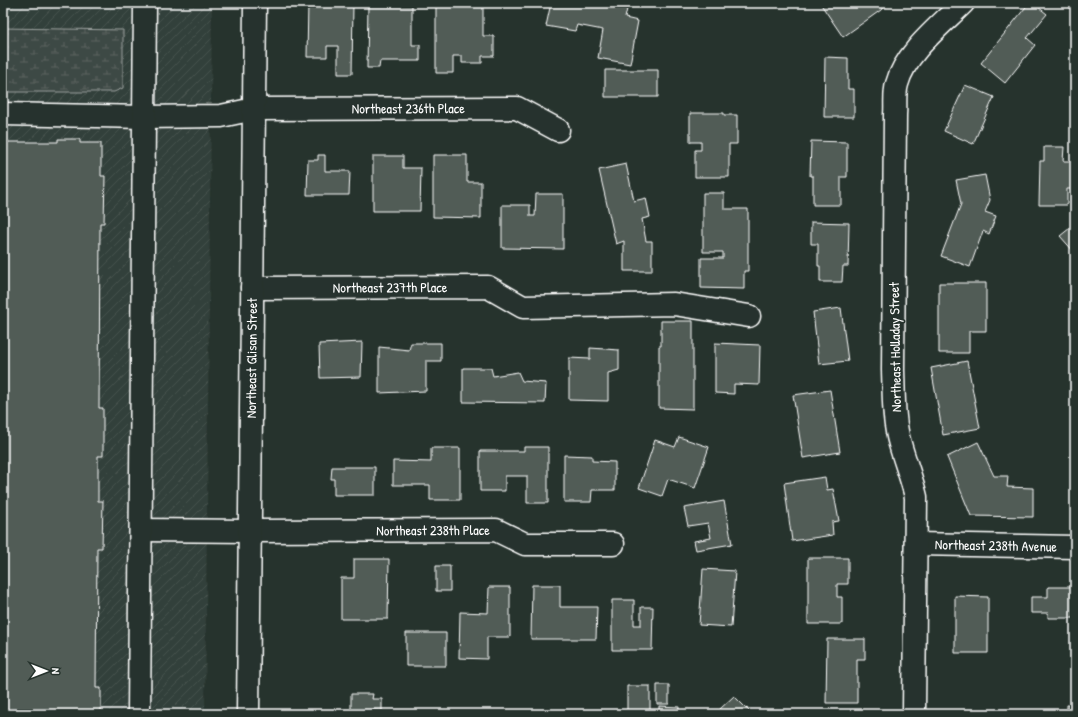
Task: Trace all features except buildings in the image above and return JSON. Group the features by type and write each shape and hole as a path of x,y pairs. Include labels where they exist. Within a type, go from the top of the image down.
{"street":[{"path":"139,714 145,3"},
{"name":"Northeast Glisan Street","path":"248,714 255,3"},
{"name":"Northeast Holladay Street","path":"914,714 916,497 912,479 899,443 895,411 893,370 895,115 897,85 905,65 923,43 963,3"},
{"name":"Northeast 236th Place","path":"3,114 144,117 221,116 254,109 517,108 558,130"},
{"name":"Northeast 237th Place","path":"252,288 488,286 523,307 674,304 748,316"},
{"name":"Northeast 238th Place","path":"141,530 496,530 524,544 613,544"},
{"name":"Northeast 238th Avenue","path":"916,544 1075,547"}],"shaded area":[{"path":"3,3 212,3 205,714 3,714"}],"green space":[{"path":"3,28 123,30 123,88 114,92 3,92"}]}
